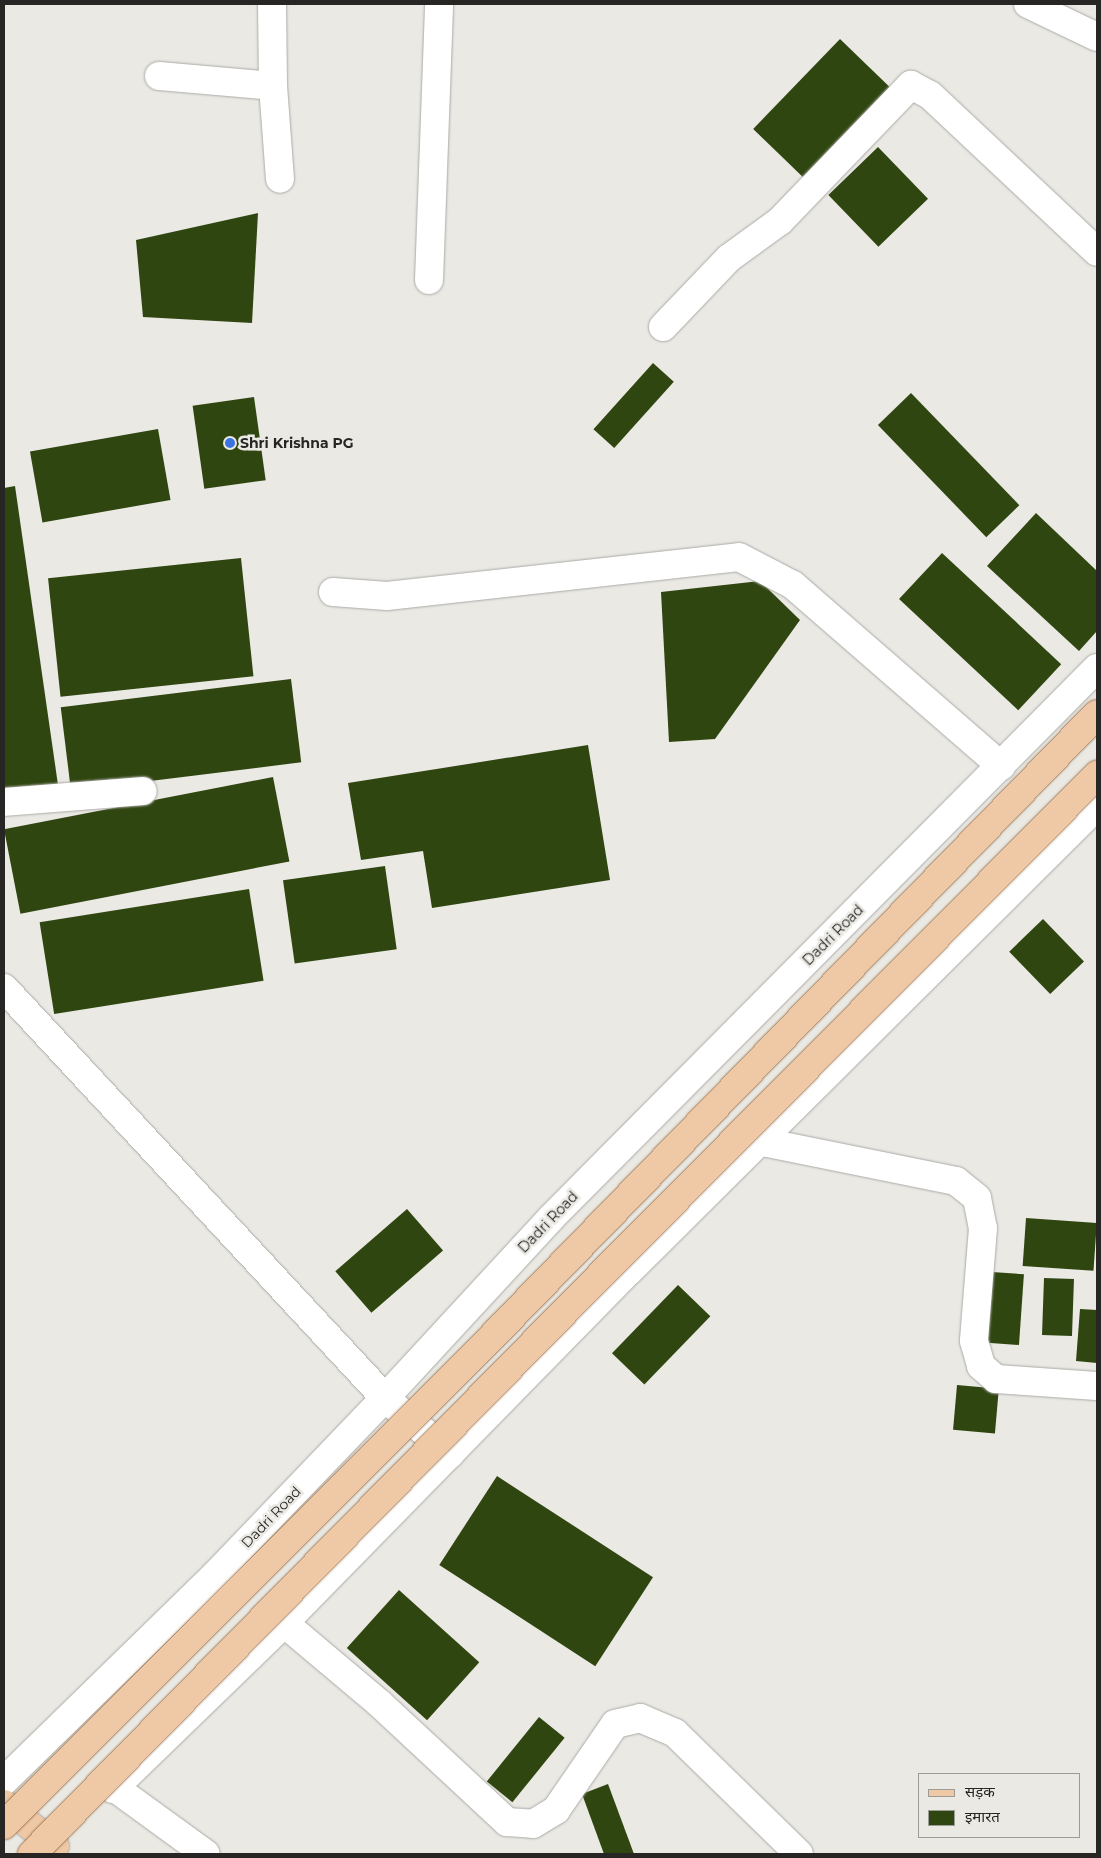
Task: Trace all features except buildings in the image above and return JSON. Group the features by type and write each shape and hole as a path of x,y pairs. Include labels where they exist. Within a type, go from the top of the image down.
{"main road":[{"path":"4,1825 487,1342 1097,714"},
{"path":"4,1804 45,1852 576,1300 1097,775"}],"street":[{"path":"272,4 273,86 280,179"},
{"path":"429,280 439,4"},
{"path":"1028,4 1097,37"},
{"path":"159,76 273,86"},
{"path":"663,327 729,258 780,221 911,85 930,94 1097,252"},
{"path":"333,592 386,596 739,556 793,585 1002,766"},
{"name":"Dadri Road","path":"4,1781 216,1574 385,1398 551,1218 1002,766 1097,668"},
{"path":"4,802 143,791"},
{"path":"45,1852 115,1788 284,1623 758,1141 1097,806"},
{"path":"4,988 385,1398 450,1454"},
{"path":"758,1141 956,1181 977,1198 984,1228 974,1341 981,1366 996,1379 1097,1386"},
{"path":"284,1623 379,1703 507,1822 532,1824 556,1810 615,1724 640,1718 676,1733 799,1854"},
{"path":"115,1788 206,1854"}],"place":[{"name":"Shri Krishna PG","path":"230,443"}]}
